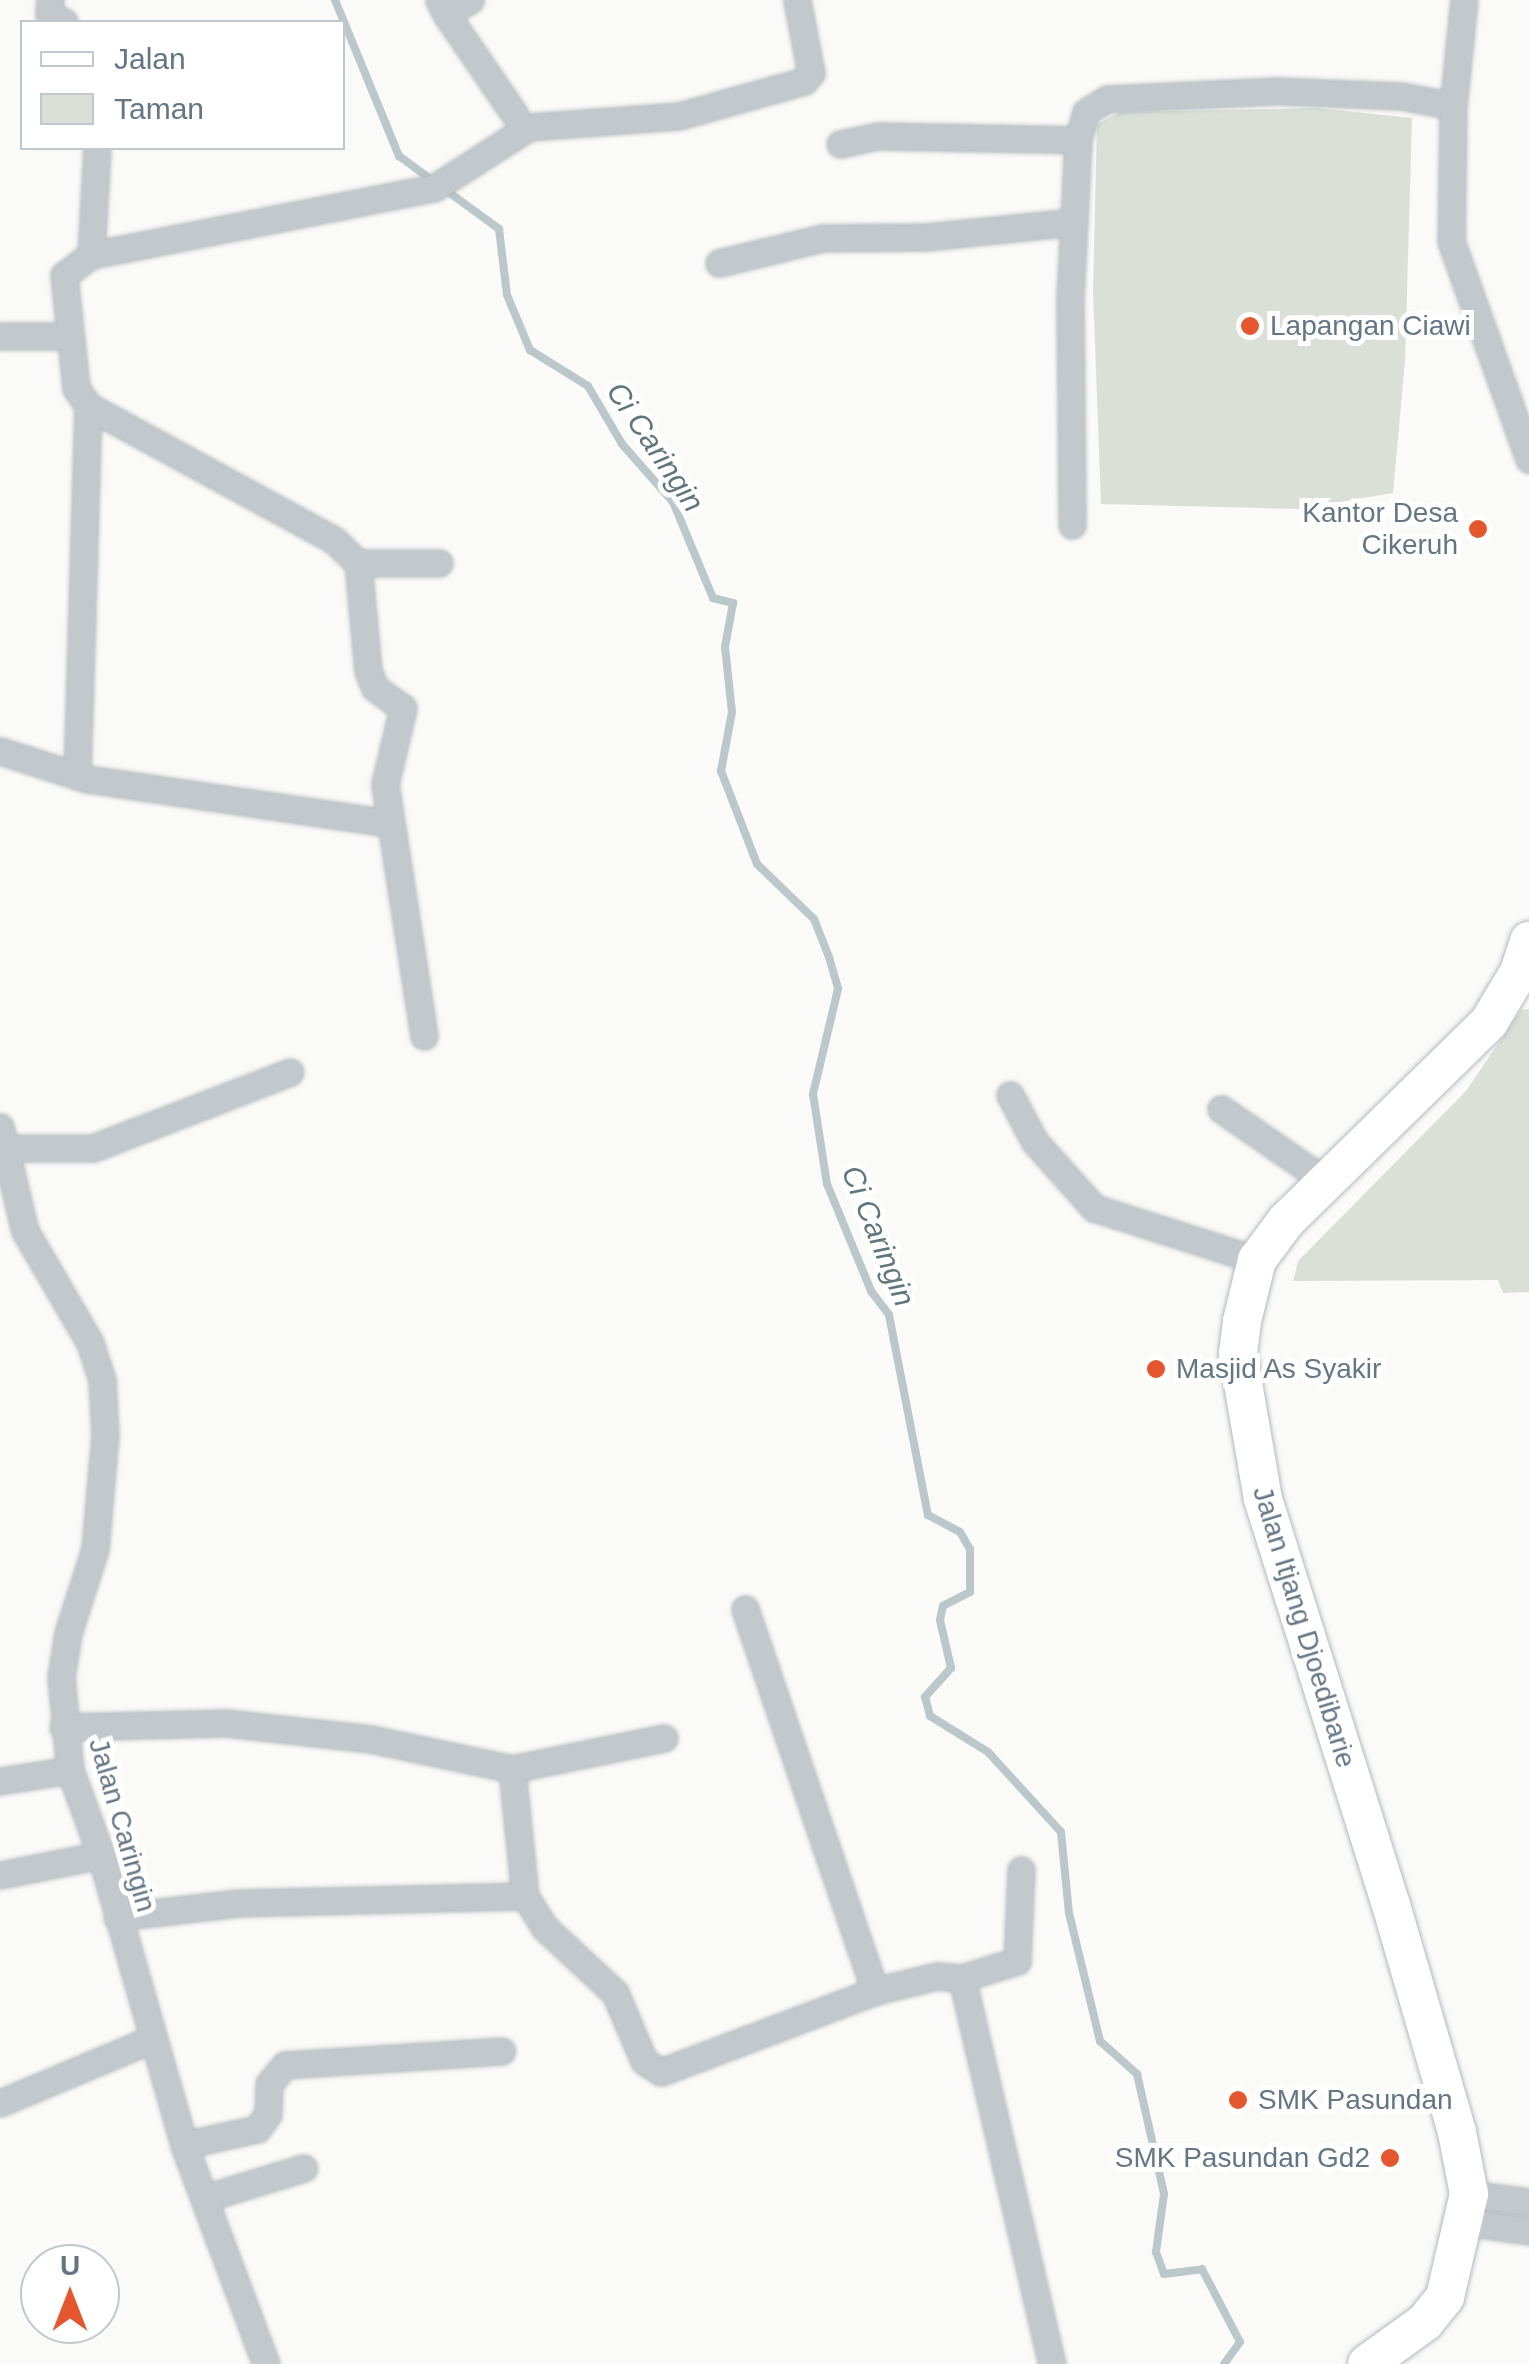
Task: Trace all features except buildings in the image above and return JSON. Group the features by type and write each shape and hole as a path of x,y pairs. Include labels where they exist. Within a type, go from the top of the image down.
{"main road":[{"path":"1257,1260 1326,1182 1490,1022 1520,972 1529,941"},
{"name":"Jalan Itjang Djoedibarie","path":"1257,1260 1238,1354 1263,1499 1458,2132 1468,2208 1445,2297 1425,2322 1367,2364"}],"street":[{"path":"50,0 50,14 60,20"},
{"path":"470,0 442,7 515,115"},
{"path":"439,563 358,562 334,540 88,406 76,388 64,272 90,255 443,183 528,127 679,116 810,79 797,0"},
{"path":"1464,0 1453,106 1451,241 1529,459"},
{"path":"1072,525 1068,379 1078,140 1086,112 1107,99 1277,92 1401,96 1453,106"},
{"path":"840,144 914,136 1078,140"},
{"path":"90,255 98,150"},
{"path":"719,263 822,238 926,237 1074,222"},
{"path":"0,336 68,336"},
{"path":"77,776 88,406"},
{"path":"358,562 368,671 375,688 402,708 385,784 424,1036"},
{"path":"0,751 77,776 389,823"},
{"path":"4,1138 92,1148 290,1072"},
{"path":"1010,1095 1035,1142 1094,1208 1257,1260"},
{"path":"1221,1108 1326,1182"},
{"name":"Jalan Caringin","path":"4,1138 10,1208 90,1343 102,1381 105,1435 96,1549 68,1633 63,1727 70,1770 101,1854 184,2145 266,2364"},
{"path":"745,1609 876,1991"},
{"path":"63,1727 226,1723 371,1739 512,1769 664,1738"},
{"path":"512,1769 525,1896 544,1927 615,1994 644,2061 661,2072 876,1991 936,1976 962,1978 1016,1960 1021,1870"},
{"path":"0,1781 70,1770"},
{"path":"0,1875 101,1854"},
{"path":"117,1916 238,1904 525,1896"},
{"path":"962,1978 1052,2364"},
{"path":"0,2103 152,2040"},
{"path":"184,2145 257,2128 268,2114 269,2084 285,2065 502,2051"},
{"path":"206,2198 304,2168"},
{"path":"1468,2208 1529,2202"},
{"path":"1468,2208 1529,2230"}],"green space":[{"name":"Lapangan Ciawi","path":"1317,108 1412,118 1405,361 1393,493 1298,509 1101,504 1093,290 1097,124 1120,112"},
{"path":"1529,1009 1529,1292 1503,1293 1498,1280 1293,1281 1298,1261 1466,1091 1521,1010"}],"waterway":[{"name":"Ci Caringin","path":"335,0 343,20"},
{"name":"Ci Caringin","path":"345,24 399,156 499,229 507,295 530,350 588,386 622,444 673,502 713,598 733,603 725,647 732,712 721,771 757,864 814,919 829,957 838,989 813,1094 827,1184 871,1291 889,1315 928,1515 960,1532 970,1549 970,1592 943,1606 940,1620 951,1668 925,1697 930,1716 988,1752 1061,1832 1069,1913 1100,2041 1137,2074 1164,2194 1156,2252 1164,2274 1202,2269 1240,2342 1224,2364"}],"place":[{"name":"Lapangan Ciawi","path":"1250,326"},
{"name":"Kantor Desa Cikeruh","path":"1478,529"},
{"name":"Masjid As Syakir","path":"1156,1369"},
{"name":"SMK Pasundan","path":"1238,2100"},
{"name":"SMK Pasundan Gd2","path":"1390,2158"}]}
